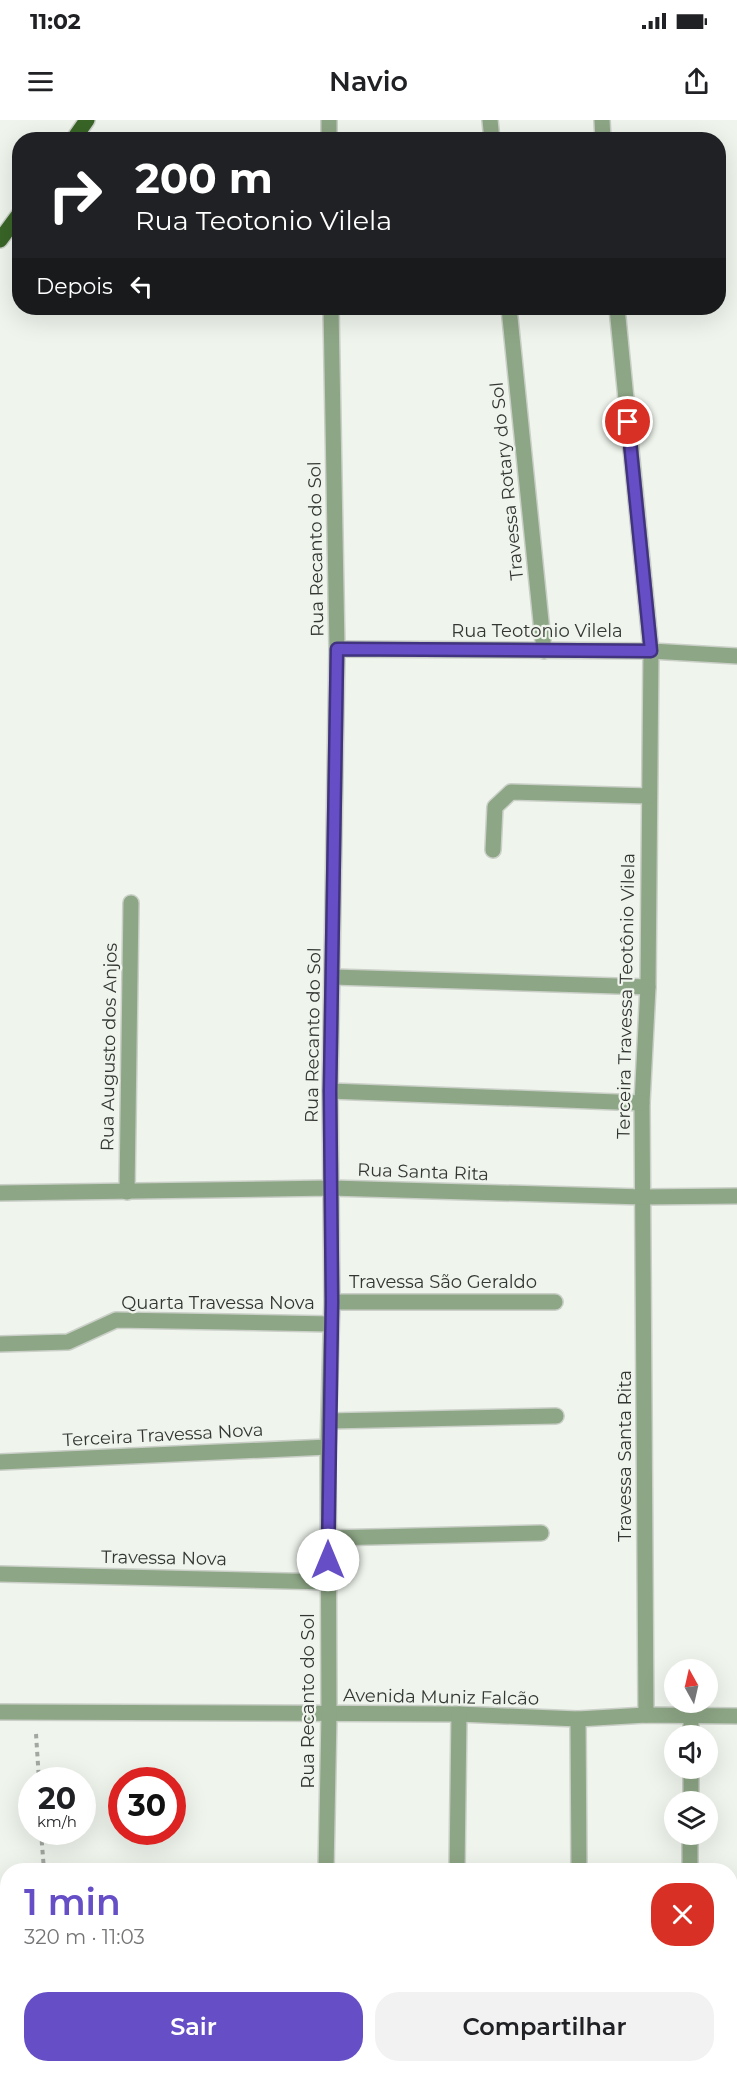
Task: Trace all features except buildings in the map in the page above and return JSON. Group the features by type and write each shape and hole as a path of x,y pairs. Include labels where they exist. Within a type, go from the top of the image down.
{"main road":[{"path":"0,240 12,224"}],"street":[{"name":"Rua Recanto do Sol","path":"326,1863 329,1715 328,1447 332,1302 330,1091 337,649 331,315"},
{"name":"Travessa Rotary do Sol","path":"510,315 544,651"},
{"name":"Terceira Travessa Teotônio Vilela","path":"618,315 651,651 648,987 642,1103 643,1197"},
{"name":"Rua Teotonio Vilela","path":"337,649 651,651 737,656"},
{"path":"493,850 495,807 512,792 649,796"},
{"name":"Rua Augusto dos Anjos","path":"127,1192 131,903"},
{"path":"333,977 648,987"},
{"path":"330,1091 642,1103"},
{"name":"Rua Santa Rita","path":"0,1193 331,1188 643,1197 737,1196"},
{"name":"Travessa Santa Rita","path":"643,1197 646,1715"},
{"name":"Travessa São Geraldo","path":"332,1302 555,1302"},
{"name":"Quarta Travessa Nova","path":"0,1344 68,1342 116,1320 331,1324"},
{"path":"329,1421 555,1416"},
{"name":"Terceira Travessa Nova","path":"0,1462 328,1447"},
{"path":"328,1538 541,1533"},
{"name":"Travessa Nova","path":"0,1574 328,1582"},
{"name":"Avenida Muniz Falcão","path":"0,1712 459,1714 578,1719 646,1715 737,1716"},
{"path":"457,1863 459,1714"},
{"path":"691,1716 691,1725"},
{"path":"578,1719 579,1863"},
{"path":"690,1845 690,1863"}],"path":[{"path":"35,1712 38,1767"},
{"path":"42,1845 43,1863"}],"route":[{"path":"328,1560 332,1302 330,1091 337,649 651,651 628,422"}]}
